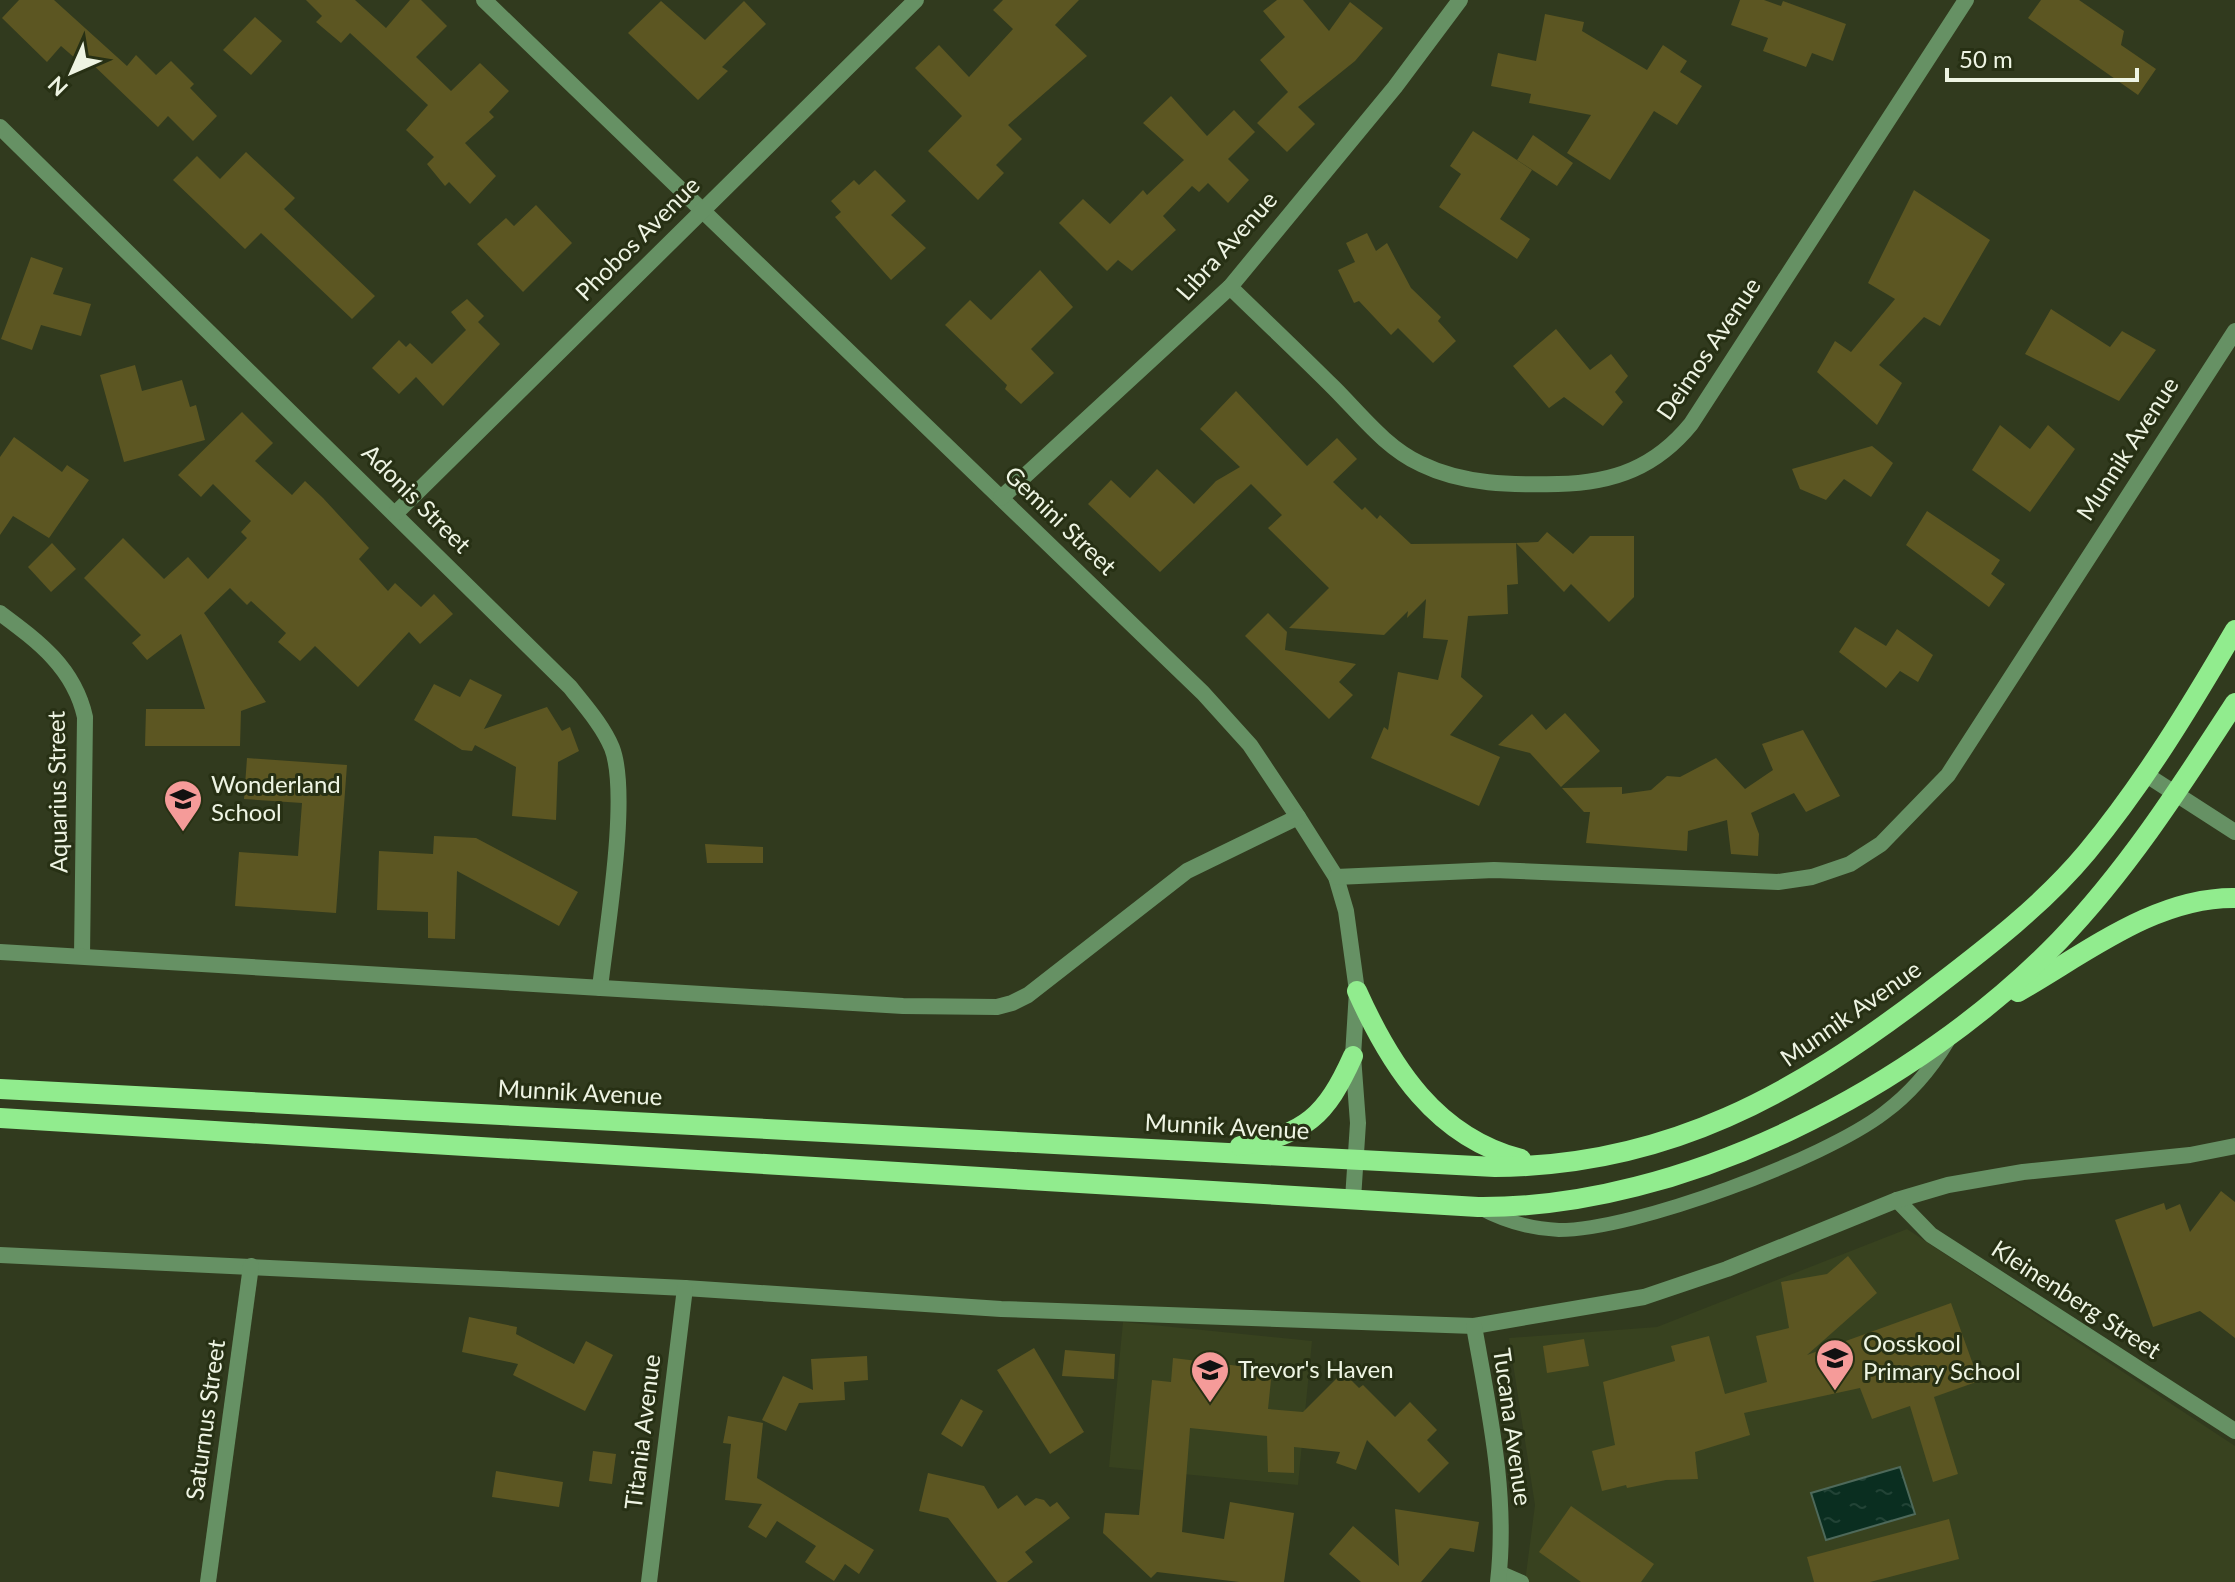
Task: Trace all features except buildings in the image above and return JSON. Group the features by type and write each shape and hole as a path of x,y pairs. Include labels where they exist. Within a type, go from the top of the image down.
{"main road":[{"name":"Munnik Avenue","path":"0,1089 1549,1167 1621,1155 1698,1132 1778,1095 1889,1024 2029,912 2085,855 2145,774 2235,630"},
{"path":"0,1118 1478,1207 1551,1203 1626,1189 1701,1167 1843,1103 1962,1024 2017,982 2060,940 2112,880 2176,794 2235,703"},
{"path":"1962,1024 2169,909 2191,902 2235,898"},
{"path":"1357,991 1397,1069 1432,1110 1478,1145 1549,1167"},
{"path":"1209,1152 1295,1132 1312,1121 1339,1088 1353,1056"}],"street":[{"name":"Gemini Street","path":"484,0 1230,719 1336,877 1353,941 1357,991 1353,1056 1358,1123 1353,1199"},
{"name":"Phobos Avenue","path":"396,513 916,0"},
{"name":"Libra Avenue","path":"1001,498 1230,287 1395,87 1460,0"},
{"name":"Deimos Avenue","path":"1230,287 1360,416 1420,464 1469,480 1501,484 1579,483 1627,473 1658,457 1691,424 1966,0"},
{"name":"Adonis Street","path":"0,127 570,687 612,749 617,776 617,822 600,988"},
{"name":"Munnik Avenue","path":"1336,877 1494,870 1778,882 1812,877 1850,864 1881,844 1948,775 2235,331"},
{"name":"Aquarius Street","path":"0,613 39,641 70,675 80,696 85,717 82,956"},
{"path":"2145,774 2235,832"},
{"path":"0,952 903,1006 997,1007 1028,995 1187,871 1298,817"},
{"path":"0,1255 685,1288 1016,1310 1474,1326 1644,1297 1727,1269 1897,1200 1969,1180 2190,1155 2235,1146"},
{"name":"Kleinenberg Street","path":"1897,1200 1931,1235 2235,1431"},
{"name":"Saturnus Street","path":"208,1582 251,1266"},
{"name":"Titania Avenue","path":"649,1582 685,1288"},
{"name":"Tucana Avenue","path":"1474,1326 1498,1458 1499,1577"}],"lane":[{"path":"1478,1207 1500,1219 1561,1230 1601,1226 1712,1193 1818,1150 1884,1114 1919,1082 1962,1024"},
{"path":"1499,1577 1522,1582"}],"shaded area":[{"name":"Oosskool Primary School","path":"1907,1229 2235,1446 2235,1582 1525,1582 1535,1505 1509,1338 1657,1327"},
{"name":"Trevor's Haven","path":"1123,1322 1312,1341 1298,1485 1109,1467"}],"water":[{"path":"1900,1467 1915,1514 1826,1540 1811,1493"}],"place":[{"name":"Wonderland School","path":"183,833"},
{"name":"Oosskool Primary School","path":"1835,1392"},
{"name":"Trevor's Haven","path":"1210,1404"}]}
